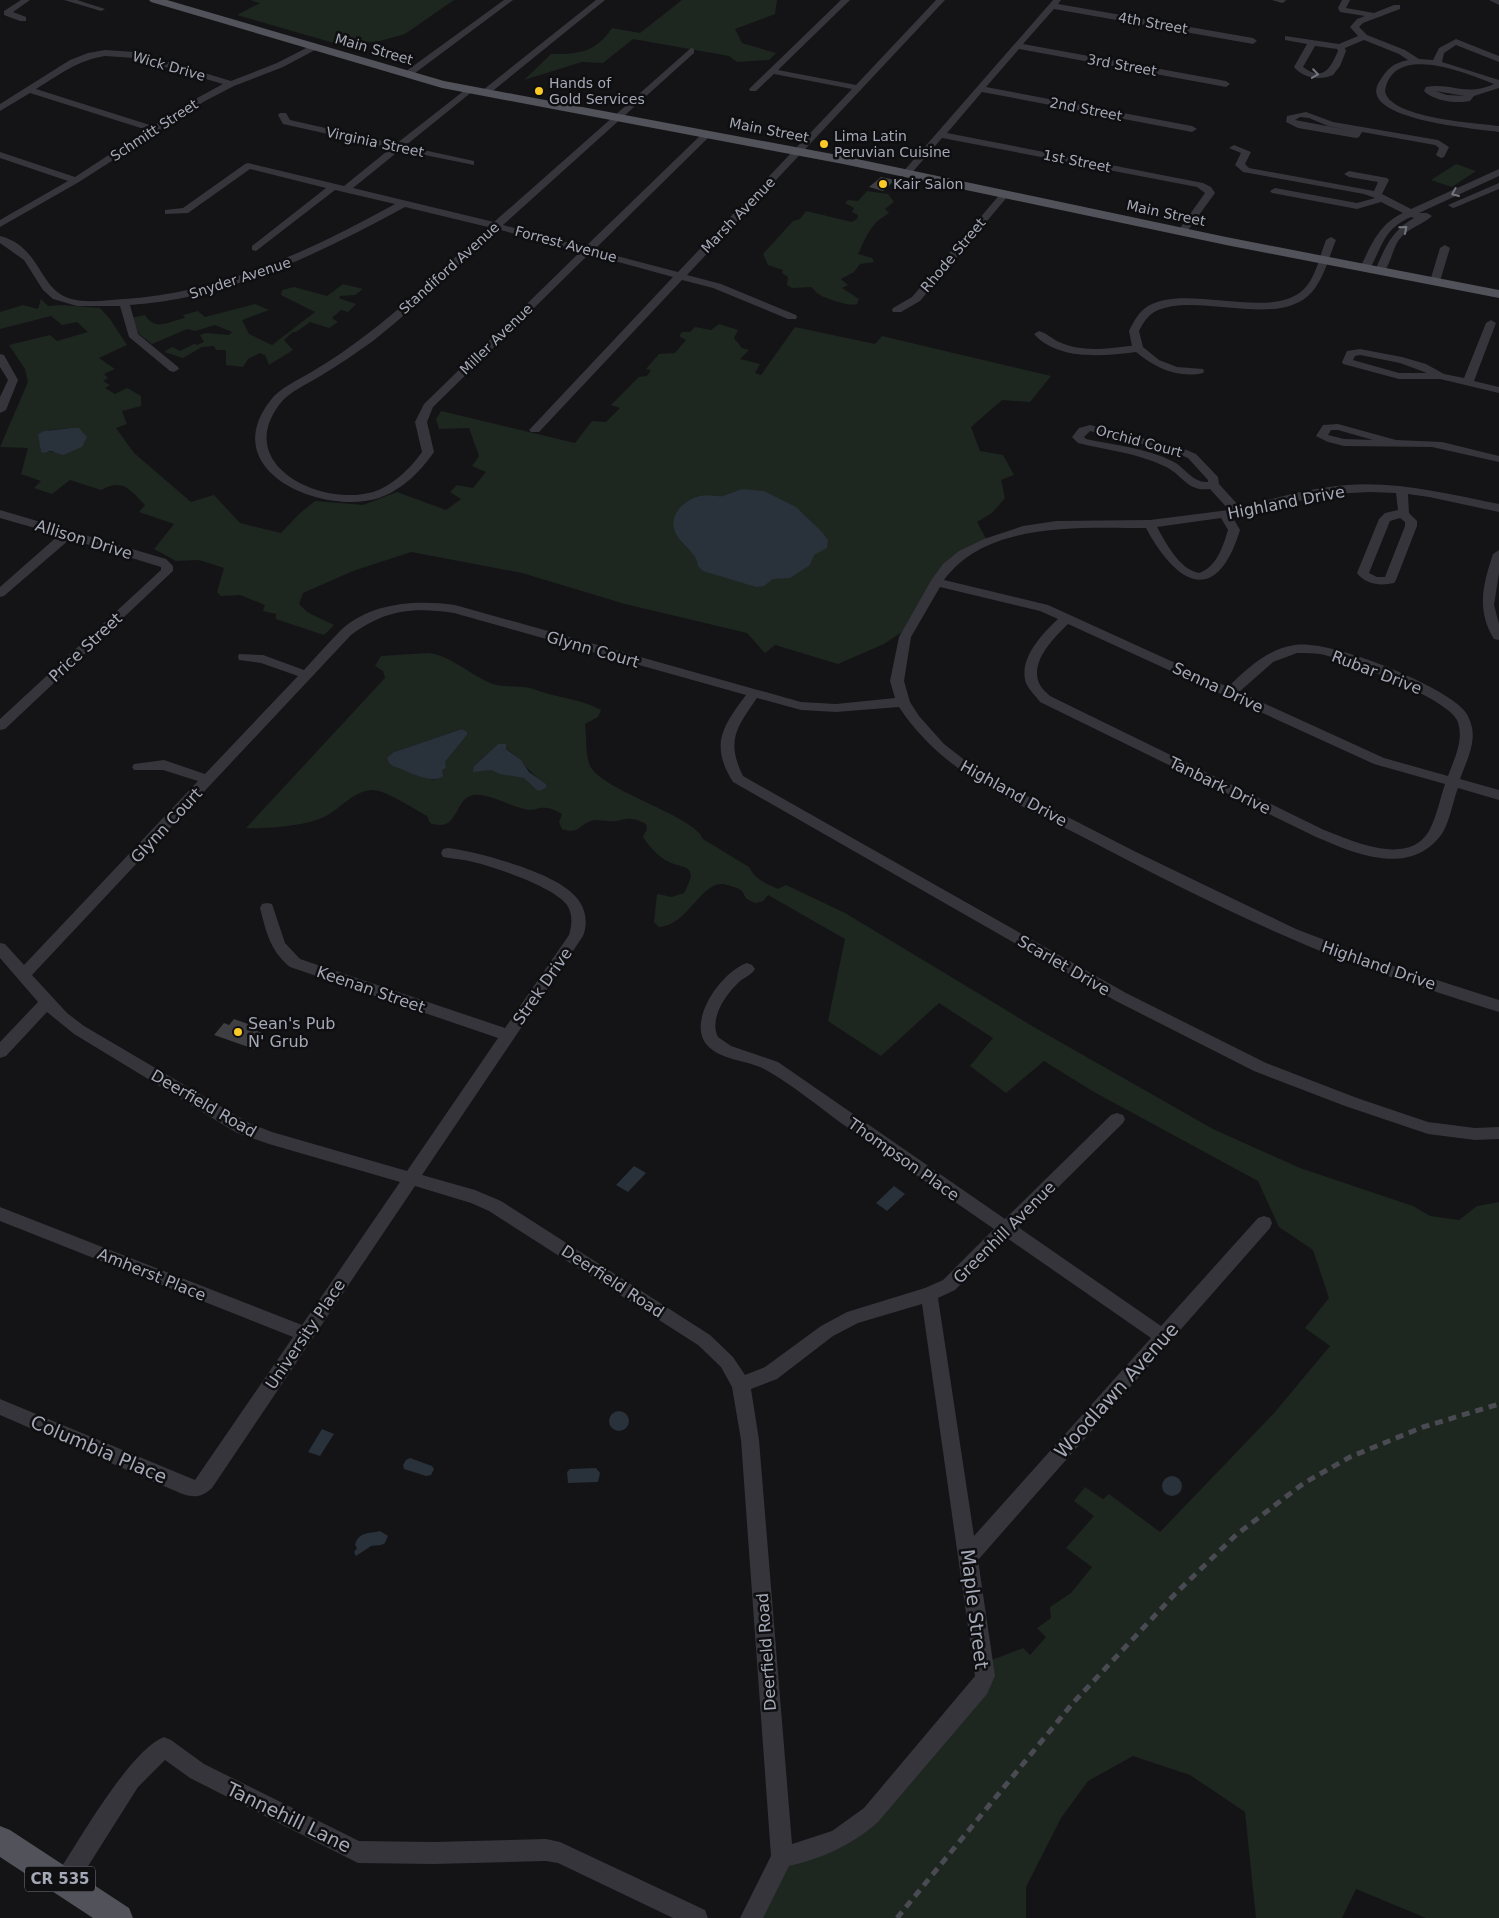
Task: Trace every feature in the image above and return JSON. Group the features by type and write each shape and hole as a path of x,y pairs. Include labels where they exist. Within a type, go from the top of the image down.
{"main road":[{"name":"Main Street","path":"155,0 408,74 470,89 798,151 1323,260 1499,294"},
{"name":"CR 535","path":"0,1840 120,1918"}],"street":[{"path":"24,19 7,13 26,0"},
{"path":"68,0 101,9"},
{"path":"408,74 509,0"},
{"path":"486,92 601,0"},
{"path":"753,89 846,0"},
{"name":"Marsh Avenue","path":"535,430 941,0"},
{"path":"1346,0 1342,8 1343,10 1377,14"},
{"path":"1493,0 1499,3"},
{"path":"907,173 1055,3"},
{"name":"4th Street","path":"1055,3 1253,41"},
{"path":"1397,7 1355,24 1356,31 1364,37 1402,52 1417,62"},
{"path":"1437,63 1438,53 1441,50 1456,42 1458,38 1465,36"},
{"path":"1288,38 1340,46 1364,37"},
{"path":"1456,42 1499,59"},
{"path":"1312,43 1298,67 1301,71 1315,75 1329,74 1332,71 1342,51 1340,46"},
{"name":"3rd Street","path":"1018,46 1226,84"},
{"name":"Schmitt Street","path":"0,224 76,180 202,99 231,84 280,65 314,47"},
{"name":"Standiford Avenue","path":"296,487 274,472 261,450 260,428 275,401 377,332 691,51"},
{"name":"Wick Drive","path":"0,108 73,62 88,56 105,53 135,55 231,84"},
{"path":"1441,155 1444,147 1419,128 1406,112 1386,102 1380,93 1380,88 1389,72 1400,66 1417,62 1437,63 1466,69 1499,84"},
{"path":"772,71 858,88"},
{"path":"1471,94 1488,90 1499,84"},
{"path":"346,189 470,89"},
{"name":"2nd Street","path":"980,89 1192,129"},
{"path":"30,90 153,129"},
{"path":"1358,130 1356,135 1298,125 1291,122 1290,118 1303,114 1316,116 1331,124 1358,130 1419,128 1499,129"},
{"name":"Virginia Street","path":"283,115 286,122 471,163"},
{"name":"Miller Avenue","path":"296,487 328,497 352,499 365,497 377,494 420,465 428,452 421,422 428,406 707,134"},
{"name":"1st Street","path":"942,134 1200,185 1208,189 1210,193 1183,231"},
{"path":"1234,148 1246,152 1240,162 1243,168 1380,197 1422,218"},
{"path":"0,155 76,180"},
{"name":"Forrest Avenue","path":"168,212 185,210 248,166 496,226 717,286 792,317"},
{"path":"1365,268 1384,230 1395,220 1488,179 1499,172"},
{"path":"1349,174 1384,180 1380,197"},
{"path":"1269,200 1285,177"},
{"path":"1488,179 1499,185"},
{"path":"1380,271 1393,240 1405,226 1499,185"},
{"path":"256,248 334,186"},
{"path":"1275,191 1357,206 1380,197"},
{"name":"Rhode Street","path":"897,310 916,299 1005,194"},
{"name":"Snyder Avenue","path":"0,239 24,253 34,265 45,287 55,297 72,303 124,303 203,292 290,263 404,203"},
{"path":"1199,371 1175,370 1155,362 1138,348 1134,331 1142,316 1154,308 1174,303 1258,306 1286,303 1308,292 1331,240"},
{"path":"1435,281 1446,248"},
{"path":"124,303 133,335 174,369"},
{"path":"1468,382 1491,323"},
{"path":"1039,334 1058,346 1076,350 1122,351 1138,348"},
{"path":"1440,376 1418,365 1360,352 1351,353 1347,362 1399,376 1440,376 1499,390"},
{"path":"0,357 13,380 0,410"},
{"path":"1392,442 1338,427 1327,427 1322,436 1329,440 1376,443 1424,443 1499,459"},
{"name":"Orchid Court","path":"1213,485 1202,487 1193,484 1179,470 1162,461 1082,441 1078,438 1083,430 1090,428 1178,450 1192,456 1214,479 1213,485 1231,512"},
{"name":"Highland Drive","path":"1499,508 1437,495 1370,488 1330,490 1231,512 1150,524 1056,525 1023,530 988,542 963,554 948,567 936,582 905,637 897,681 903,702 914,719 939,747 975,775 1129,855 1291,934 1382,968 1499,1006"},
{"path":"1402,490 1404,510 1402,514"},
{"path":"1150,524 1160,543 1183,570 1191,575 1201,576 1214,570 1232,539 1234,530 1231,512"},
{"name":"Allison Drive","path":"0,514 162,562 167,566"},
{"path":"1402,514 1411,521 1411,526 1390,580 1384,582 1366,578 1363,573 1385,519 1402,514"},
{"path":"0,593 68,534"},
{"path":"1499,554 1487,589 1493,601 1490,615 1499,636"},
{"name":"Price Street","path":"0,726 167,571 167,566"},
{"name":"Senna Drive","path":"936,582 1044,608 1380,761 1499,794"},
{"name":"Glynn Court","path":"24,974 347,632 357,624 382,612 409,605 455,609 801,706 836,708 903,702"},
{"name":"Tanbark Drive","path":"1066,618 1049,636 1036,654 1030,673 1034,686 1046,699 1319,833 1374,853 1410,854 1430,840 1436,832 1454,782"},
{"name":"Rubar Drive","path":"1231,692 1265,660 1280,653 1298,649 1319,650 1343,656 1434,694 1459,712 1467,728 1466,742 1454,782"},
{"path":"244,657 263,659 306,675"},
{"name":"Scarlet Drive","path":"753,694 728,729 726,748 730,764 738,779 1121,997 1260,1067 1351,1102 1428,1128 1474,1134 1499,1133"},
{"path":"139,767 164,765 208,780"},
{"name":"Strek Drive","path":"412,1179 576,936 580,921 577,909 567,896 553,886 473,856 448,853"},
{"name":"Keenan Street","path":"267,908 278,946 284,955 295,963 508,1036"},
{"name":"Deerfield Road","path":"0,948 47,1002 79,1030 242,1128 269,1138 475,1197 512,1216 704,1340 727,1362 741,1385 750,1440 782,1857"},
{"name":"Thompson Place","path":"747,969 729,982 708,1018 707,1028 712,1039 720,1047 772,1066 1163,1337"},
{"path":"0,1052 47,1002"},
{"name":"Greenhill Avenue","path":"741,1385 771,1373 827,1331 853,1317 929,1294 949,1285 1117,1119"},
{"name":"University Place","path":"198,1489 205,1482 412,1179"},
{"name":"Amherst Place","path":"0,1214 305,1334"},
{"name":"Woodlawn Avenue","path":"968,1557 1264,1223"},
{"name":"Maple Street","path":"782,1857 818,1849 840,1840 871,1816 980,1687 985,1676 929,1294"},
{"name":"Columbia Place","path":"0,1406 187,1487 198,1489"},
{"name":"Tannehill Lane","path":"66,1882 131,1780 164,1747 197,1772 358,1852 434,1853 546,1850 567,1856 697,1918"},
{"path":"751,1918 782,1857"}],"shaded area":[{"path":"250,0 454,0 405,34 380,41 341,45 237,15 260,3"},
{"path":"682,0 777,0 775,14 735,29 742,43 776,53 769,60 737,62 729,56 633,39 603,63 582,62 524,80 551,54 586,50 599,43 612,28 640,33"},
{"path":"1456,164 1476,171 1452,187 1431,180"},
{"path":"867,191 888,194 894,202 885,209 889,213 872,228 858,254 872,258 874,262 860,264 854,272 841,279 848,285 842,288 859,299 857,304 843,303 830,299 820,295 811,287 792,288 787,285 788,277 782,273 783,270 768,265 763,254 793,221 800,219 806,211 852,222 857,219 858,215 852,212 854,208 845,203 848,200 858,201"},
{"path":"343,284 363,289 355,295 340,296 339,298 356,304 348,312 341,310 332,318 338,322 329,328 310,322 296,332 293,332 284,340 293,350 269,365 265,355 260,353 248,359 243,367 226,365 226,350 216,350 214,346 202,347 183,358 164,352 172,347 180,351 194,344 197,345 204,342 200,335 206,333 229,335 232,332 215,325 195,331 187,329 152,344 139,334 131,318 145,315 154,323 164,324 185,318 183,315 198,311 205,317 255,304 269,310 242,320 249,334 272,345 315,312 281,295 282,290 294,287 327,296"},
{"path":"41,299 48,306 62,305 100,308 110,319 127,345 99,358 115,369 104,374 108,378 103,381 110,385 105,388 115,394 127,388 141,396 141,406 122,411 127,424 116,428 134,453 191,502 214,495 240,523 281,533 315,501 363,505 397,492 446,510 461,499 450,492 457,485 473,488 486,472 472,466 479,456 469,428 439,429 436,419 441,411 575,443 592,421 606,422 620,408 611,405 639,377 647,376 651,370 646,369 659,354 675,353 686,340 679,336 682,332 690,332 695,327 711,330 719,324 738,330 734,338 742,348 749,350 740,359 760,364 755,373 761,375 795,327 875,344 882,336 1051,376 1030,402 1002,400 971,427 980,451 1003,455 1014,475 1001,480 1005,498 992,513 977,522 988,542 947,567 911,626 884,644 838,664 775,645 765,653 747,633 625,604 522,573 411,552 353,571 303,593 299,604 307,612 334,625 324,635 276,619 276,614 263,611 265,605 240,595 221,596 217,592 224,568 199,560 176,561 154,549 174,524 139,512 145,505 126,487 115,485 101,490 70,480 52,494 34,488 41,481 21,474 28,448 0,447 28,382 25,369 9,345 50,335 57,341 88,332 77,322 62,325 51,316 0,329 0,312 23,305 38,309","holes":["72,428 77,449 66,452 41,452 40,441 49,430"]},
{"path":"79,428 87,437 82,447 63,455 51,451 41,452 38,434 44,431"},
{"path":"742,489 764,491 796,507 822,532 828,540 827,548 814,555 810,565 790,578 773,579 764,586 756,587 703,571 698,566 694,555 676,534 674,520 676,514 685,503 692,499 703,495 723,496"},
{"path":"428,653 437,655 493,684 532,689 585,703 601,710 598,717 585,724 587,754 589,763 595,773 608,782 683,821 696,830 703,839 749,867 754,875 765,883 778,889 786,885 845,913 1039,1030 1213,1129 1300,1168 1413,1206 1430,1216 1459,1220 1477,1206 1499,1202 1499,1918 1426,1918 1356,1889 1342,1918 1256,1918 1245,1812 1190,1775 1133,1756 1088,1781 1061,1818 1026,1887 1026,1918 751,1918 782,1857 839,1840 980,1687 984,1663 1023,1648 1030,1655 1046,1637 1037,1628 1051,1618 1050,1607 1071,1593 1092,1567 1066,1548 1094,1516 1074,1501 1085,1487 1103,1499 1109,1494 1160,1532 1275,1412 1330,1346 1305,1328 1329,1298 1313,1250 1279,1227 1258,1181 1094,1092 1044,1061 1006,1093 970,1066 993,1038 939,1003 881,1056 828,1021 845,939 768,895 763,901 756,903 747,899 739,889 718,884 702,895 679,919 670,925 659,927 654,922 657,894 672,897 684,893 691,876 687,869 665,860 655,852 643,837 647,829 646,824 633,819 593,820 576,830 568,831 562,829 559,822 562,814 549,808 522,809 491,797 476,795 465,799 451,820 446,824 439,825 430,823 427,816 400,800 385,793 372,790 352,797 328,815 314,821 284,826 246,828 385,678 383,671 375,666 381,656","holes":["462,729 467,735 445,762 437,779 433,780 390,764 394,752","498,744 511,752 546,784 534,786 525,778 474,766"]},
{"path":"462,729 467,732 467,735 445,762 446,768 442,770 443,776 438,779 412,774 393,766 387,758 394,752"},
{"path":"498,744 506,744 506,749 521,760 529,772 546,784 546,788 538,791 524,778 500,774 491,770 473,772 474,766"},
{"path":"634,1166 646,1173 628,1192 616,1185"},
{"path":"894,1186 905,1194 887,1211 876,1203"},
{"path":"619,1411 626,1414 629,1421 626,1428 619,1431 612,1428 609,1421 612,1414"},
{"path":"322,1429 334,1434 320,1456 308,1452"},
{"path":"410,1458 432,1466 434,1469 431,1475 426,1476 404,1469 403,1465"},
{"path":"596,1468 600,1473 598,1482 568,1483 567,1472 570,1469"},
{"path":"1172,1476 1179,1479 1182,1486 1179,1493 1172,1496 1165,1493 1162,1486 1165,1479"},
{"path":"380,1531 388,1536 385,1543 371,1546 356,1556 354,1552 357,1548 355,1545 359,1537"}],"building":[{"name":"Kair Salon","path":"881,177 895,180 883,191 869,187"},
{"name":"Sean's Pub N' Grub","path":"234,1019 254,1026 251,1029 265,1034 254,1049 214,1035 224,1023 229,1025"}],"railway":[{"path":"897,1918 1072,1704 1175,1594 1236,1535 1304,1483 1350,1457 1423,1427 1499,1404"}],"place":[{"name":"Hands of Gold Services","path":"539,91"},
{"name":"Lima Latin Peruvian Cuisine","path":"824,144"},
{"name":"Kair Salon","path":"883,184"},
{"name":"Sean's Pub N' Grub","path":"238,1032"}]}
